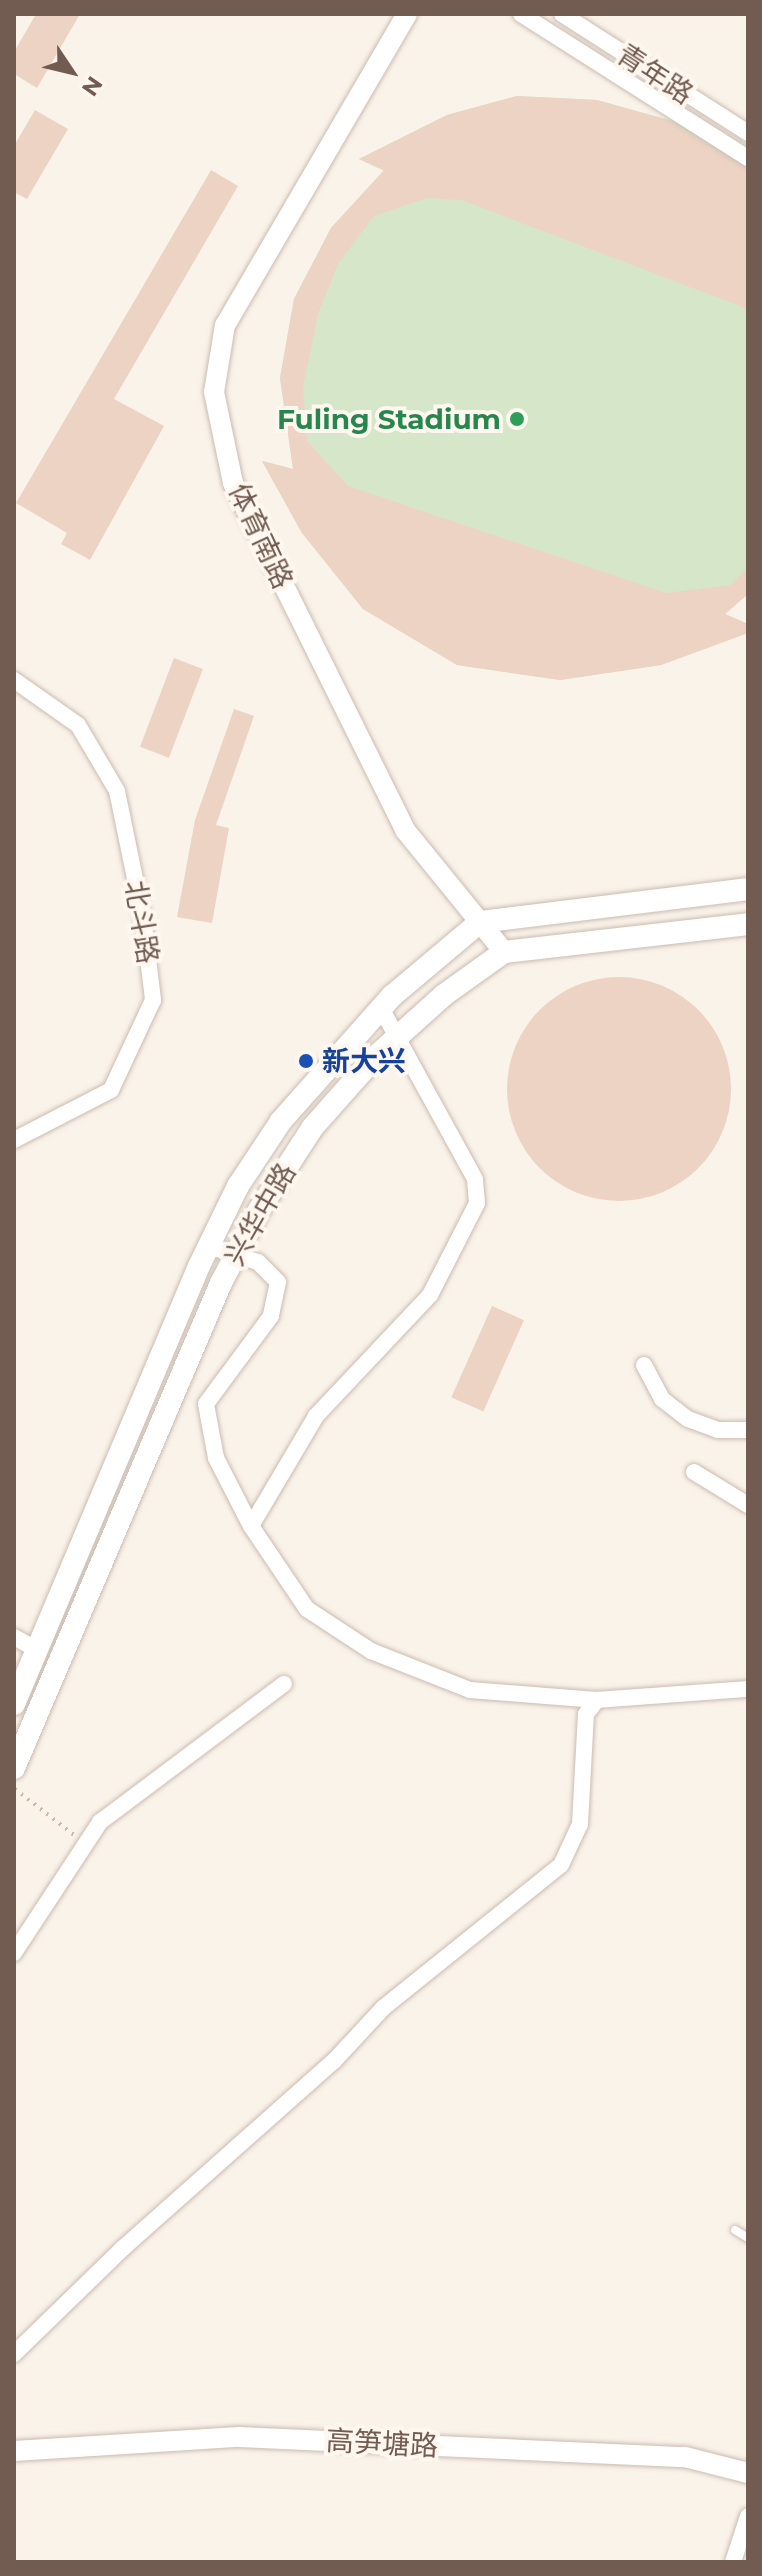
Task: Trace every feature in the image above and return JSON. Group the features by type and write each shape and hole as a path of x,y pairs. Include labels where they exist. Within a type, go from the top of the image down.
{"main road":[{"path":"14,1704 208,1246 238,1186 281,1121 381,1008 480,922 748,889"},
{"name":"兴华中路","path":"14,1768 234,1258 313,1127 398,1037 444,995 504,952 748,924"}],"street":[{"name":"体育南路","path":"407,14 225,325 214,392 233,483 405,830 504,952"},
{"path":"521,14 748,158"},
{"name":"青年路","path":"562,14 748,133"},
{"name":"北斗路","path":"14,680 78,725 117,791 143,918 153,1000 111,1090 14,1140"},
{"path":"251,1526 316,1416 430,1295 477,1203 475,1179 381,1008"},
{"path":"208,1246 234,1258 258,1262 278,1282 271,1316 206,1404 216,1458 251,1526 307,1609 371,1651 470,1690 597,1700 747,1686"},
{"path":"644,1365 662,1399 688,1419 718,1430 748,1430"},
{"path":"694,1472 748,1505"},
{"path":"14,1637 37,1650"},
{"path":"14,1953 100,1822 284,1684"},
{"path":"14,2354 122,2249 334,2061 383,2008 561,1865 580,1824 586,1714 597,1700"},
{"name":"高笋塘路","path":"14,2451 239,2437 685,2457 748,2473"},
{"path":"733,2562 748,2516"}],"lane":[{"path":"735,2230 748,2238"}],"path":[{"path":"14,1788 85,1844"}],"green space":[{"name":"Fuling Stadium","path":"517,96 597,100 684,124 748,167 748,594 725,614 748,624 748,633 661,665 560,680 457,665 363,609 302,533 262,461 293,469 280,378 294,299 331,228 384,171 359,159 447,115"}],"building":[{"path":"36,14 80,14 37,88 14,74 14,52"},
{"path":"516,96 597,100 667,120 748,169 748,309 461,200 427,198 374,216 338,264 318,314 303,387 307,441 348,486 666,593 731,585 748,567 748,594 725,614 748,624 748,633 661,665 560,680 457,665 363,609 302,533 262,461 293,469 280,378 294,299 331,228 384,170 359,159 447,115"},
{"path":"35,110 68,129 27,199 14,192 14,146"},
{"path":"211,170 238,186 114,399 164,426 90,560 61,544 67,533 16,503"},
{"path":"174,658 203,669 169,758 140,747"},
{"path":"234,709 254,716 216,825 229,828 212,923 177,917 195,820"},
{"path":"619,977 662,986 698,1010 722,1046 731,1089 722,1132 698,1168 662,1192 619,1201 576,1192 540,1168 516,1132 507,1089 516,1046 540,1010 576,986"},
{"path":"492,1306 524,1320 483,1412 451,1397"}],"place":[{"name":"Fuling Stadium","path":"517,419"},
{"name":"新大兴","path":"306,1061"}]}
